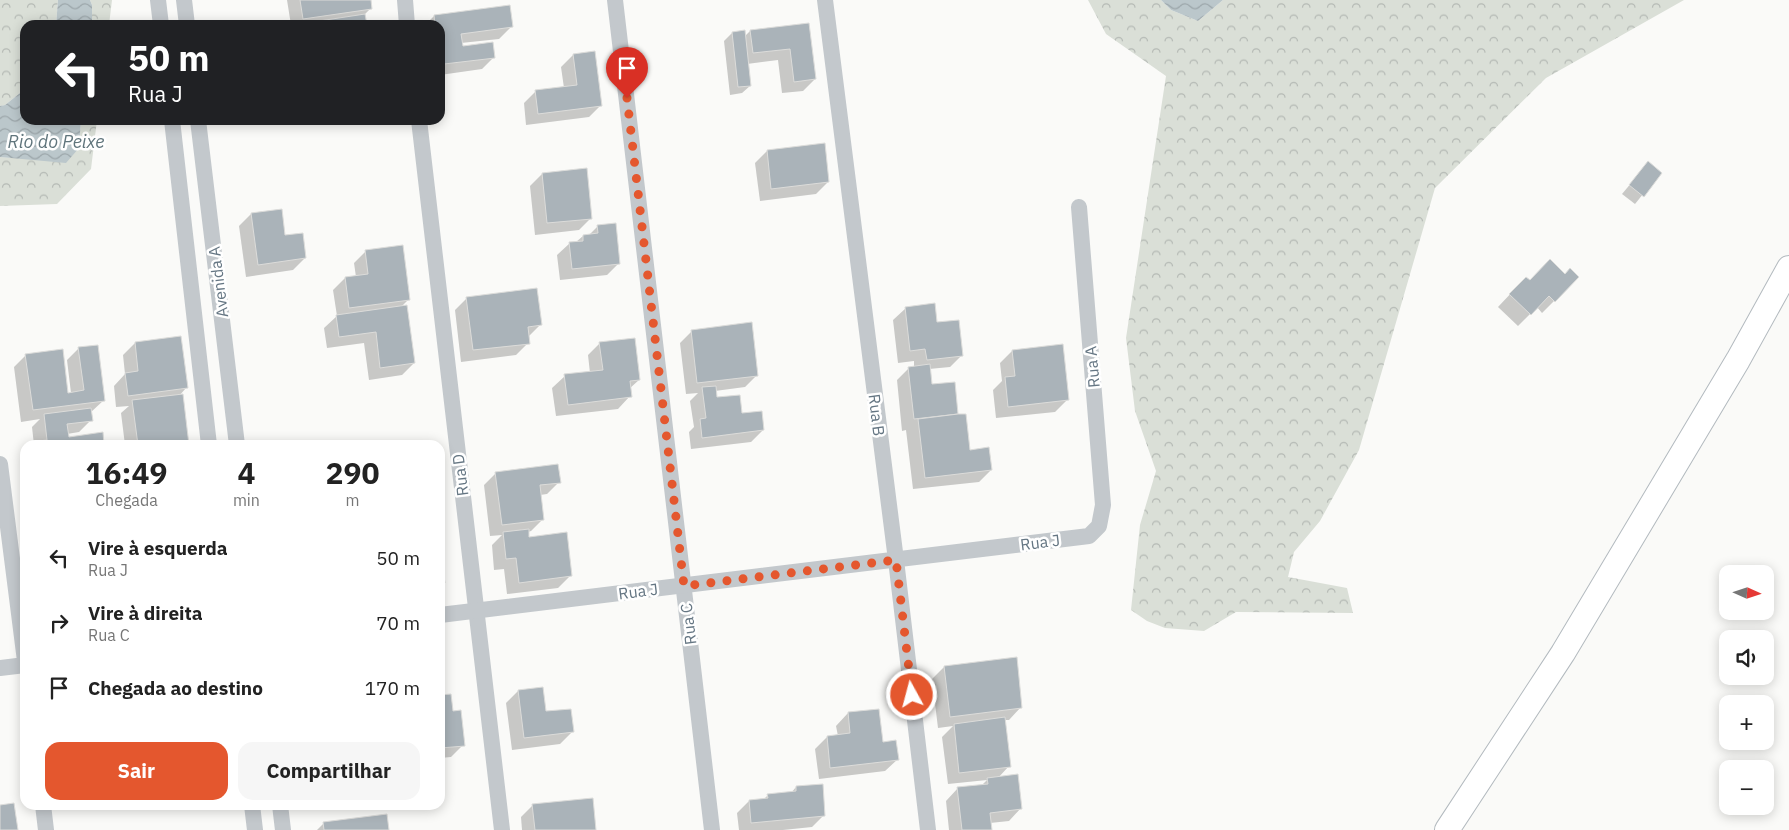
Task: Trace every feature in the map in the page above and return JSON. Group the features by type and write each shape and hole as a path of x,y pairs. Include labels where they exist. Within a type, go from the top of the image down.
{"street":[{"path":"158,0 160,20"},
{"path":"184,0 186,20"},
{"path":"404,0 406,20"},
{"name":"Rua C","path":"615,0 712,830"},
{"name":"Rua B","path":"825,0 928,830"},
{"name":"Avenida A","path":"173,125 208,440"},
{"name":"Avenida A","path":"199,125 236,440"},
{"name":"Rua D","path":"419,125 502,830"},
{"name":"Rua A","path":"1079,207 1103,505 1099,526"},
{"path":"186,247 214,243"},
{"path":"1447,830 1563,653 1738,360 1789,268"},
{"path":"0,464 20,622"},
{"name":"Rua J","path":"445,614 1089,536 1099,526"},
{"path":"0,668 20,666"},
{"path":"44,810 46,830"},
{"path":"253,810 255,830"},
{"path":"280,810 282,830"}],"green space":[{"path":"0,0 58,0 56,20 20,20 20,93 5,105 0,106"},
{"path":"90,0 112,0 110,20 92,20"},
{"path":"1088,0 1161,0 1171,10 1198,21 1223,0 1684,0 1546,78 1435,188 1359,450 1320,521 1294,552 1288,577 1347,588 1353,613 1236,612 1204,631 1165,628 1147,621 1131,610 1140,525 1156,471 1135,411 1126,338 1166,76 1106,34"},
{"path":"81,125 96,125 91,169 57,204 0,206 0,157 15,158 79,148"}],"water":[{"path":"58,0 90,0 92,20 56,20"},
{"path":"1161,0 1223,0 1198,21 1171,10"},
{"name":"Rio do Peixe","path":"20,93 20,125 81,125 79,148 66,163 0,157 0,106 5,105"}],"building":[{"path":"300,0 371,0 372,9 303,19"},
{"path":"510,5 513,27 461,34 463,46 493,42 495,58 445,64 445,20 434,20 434,15"},
{"path":"365,14 366,20 326,20"},
{"path":"809,23 816,79 794,82 790,49 753,53 750,30"},
{"path":"745,30 751,86 738,87 732,32"},
{"path":"595,51 602,106 538,114 535,90 577,85 573,54"},
{"path":"825,143 829,182 771,189 767,150"},
{"path":"1648,161 1662,173 1644,197 1629,185"},
{"path":"587,168 592,219 547,223 542,173"},
{"path":"282,209 285,235 303,233 306,258 258,265 251,213"},
{"path":"616,223 620,264 572,269 569,242 583,241 583,235 598,233 597,225"},
{"path":"403,245 410,300 349,308 345,277 368,274 365,250"},
{"path":"1550,259 1565,274 1570,268 1579,277 1555,302 1549,296 1531,315 1509,294 1526,277 1530,280"},
{"path":"537,288 542,325 528,327 530,344 473,350 466,297"},
{"path":"935,303 937,322 959,320 963,356 927,360 925,349 910,351 905,307"},
{"path":"407,305 415,363 380,368 376,332 339,337 336,315"},
{"path":"752,322 758,376 697,383 691,330"},
{"path":"181,336 188,388 128,396 125,373 138,371 135,342"},
{"path":"635,338 640,380 630,381 632,397 568,405 564,374 603,370 599,342"},
{"path":"1063,344 1069,400 1008,407 1005,377 1015,376 1012,350"},
{"path":"98,345 105,401 33,410 25,354 63,349 68,393 84,390 78,347"},
{"path":"930,364 932,384 955,382 958,414 914,419 908,367"},
{"path":"716,386 717,397 740,395 742,413 762,411 764,430 702,438 700,419 706,418 702,387"},
{"path":"183,394 188,440 137,440 132,400"},
{"path":"91,408 93,421 67,424 69,437 103,432 104,440 47,440 44,414"},
{"path":"966,414 970,450 989,447 992,470 925,478 918,419"},
{"path":"558,464 561,483 540,485 544,520 502,525 495,472"},
{"path":"529,529 529,537 567,532 572,576 519,583 516,558 506,559 503,532"},
{"path":"1017,657 1022,708 950,717 944,666"},
{"path":"543,687 546,711 571,709 574,732 524,738 518,690"},
{"path":"451,694 453,711 461,710 465,746 445,748 445,695"},
{"path":"879,709 883,742 896,740 899,760 830,768 827,736 850,733 848,712"},
{"path":"1005,717 1011,767 959,773 954,724"},
{"path":"1018,774 1022,809 990,813 992,830 962,830 957,787 988,784 987,778"},
{"path":"823,784 825,816 751,823 749,800 768,798 767,794 796,791 796,786"},
{"path":"593,798 596,830 535,830 532,804"},
{"path":"14,803 18,830 0,830 0,805"},
{"path":"387,814 389,830 324,830 323,822"}],"route":[{"path":"627,98 684,586 896,560 912,695"}]}
